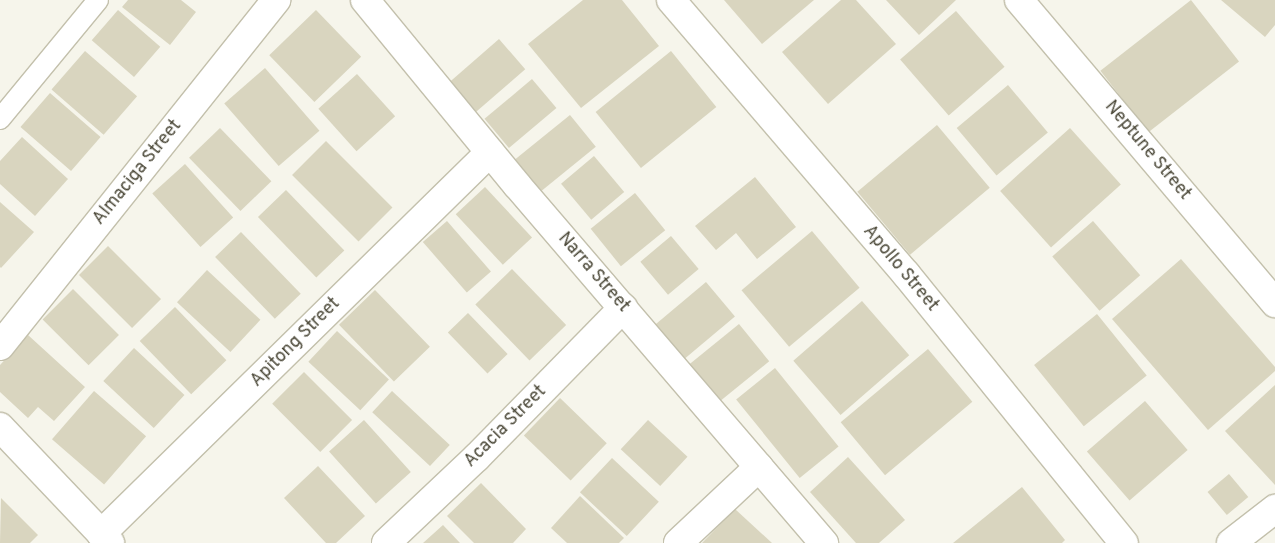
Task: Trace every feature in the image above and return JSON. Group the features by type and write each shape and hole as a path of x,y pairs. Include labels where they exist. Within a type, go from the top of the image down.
{"street":[{"name":"Almaciga Street","path":"0,346 276,0"},
{"name":"Narra Street","path":"365,0 490,152 824,543"},
{"name":"Apollo Street","path":"671,0 906,274 1124,543"},
{"name":"Neptune Street","path":"1019,0 1275,303"},
{"name":"Apitong Street","path":"106,539 490,152"},
{"name":"Acacia Street","path":"386,543 477,457 623,308"},
{"path":"0,427 106,539"},
{"path":"678,543 759,467"},
{"path":"1231,543 1275,509"}],"lane":[{"path":"0,119 98,0"}],"building":[{"path":"128,0 181,0 196,12 170,45 122,7"},
{"path":"583,0 622,0 659,46 581,108 528,44"},
{"path":"724,0 814,0 762,44"},
{"path":"841,0 856,0 896,44 828,104 782,52"},
{"path":"886,0 956,0 919,35"},
{"path":"1191,0 1239,61 1148,132 1100,71"},
{"path":"1221,0 1275,0 1275,25 1265,37"},
{"path":"118,10 160,47 134,77 92,40"},
{"path":"316,10 361,57 314,102 269,55"},
{"path":"956,11 1005,67 949,115 900,60"},
{"path":"499,39 525,69 476,112 450,82"},
{"path":"85,51 137,96 104,135 52,89"},
{"path":"671,51 716,107 641,168 596,112"},
{"path":"265,68 319,131 279,166 224,103"},
{"path":"357,74 395,116 356,151 318,109"},
{"path":"532,79 556,108 509,148 485,119"},
{"path":"1008,85 1048,132 997,176 957,128"},
{"path":"50,93 101,137 71,171 20,127"},
{"path":"570,115 596,147 537,195 511,163"},
{"path":"937,125 990,188 910,255 857,192"},
{"path":"220,128 271,181 240,211 189,158"},
{"path":"1070,128 1121,184 1051,247 1000,191"},
{"path":"22,137 68,179 35,216 0,184 0,161"},
{"path":"326,141 392,207 359,241 292,175"},
{"path":"594,156 624,192 591,220 561,184"},
{"path":"185,164 233,218 200,247 152,193"},
{"path":"755,177 796,227 757,259 736,233 716,250 695,226"},
{"path":"485,187 532,237 503,265 456,214"},
{"path":"286,190 344,250 316,278 258,217"},
{"path":"635,193 665,230 621,266 591,229"},
{"path":"0,202 34,232 1,268 0,267"},
{"path":"447,221 491,272 467,293 423,242"},
{"path":"1093,221 1140,275 1099,311 1052,256"},
{"path":"812,231 860,288 789,347 742,290"},
{"path":"241,232 301,294 275,319 215,257"},
{"path":"671,236 699,269 668,295 640,262"},
{"path":"108,246 161,299 132,328 79,275"},
{"path":"1181,259 1275,367 1275,371 1208,430 1112,319"},
{"path":"512,269 566,325 529,361 475,304"},
{"path":"207,270 260,320 230,352 177,302"},
{"path":"706,282 735,316 681,361 652,327"},
{"path":"73,289 119,335 89,365 43,319"},
{"path":"375,290 430,347 394,382 339,325"},
{"path":"862,301 909,355 841,415 793,361"},
{"path":"175,307 226,360 191,394 140,341"},
{"path":"468,313 508,354 487,373 448,332"},
{"path":"1097,314 1147,375 1084,426 1034,365"},
{"path":"739,324 769,361 719,402 688,365"},
{"path":"337,331 389,379 360,410 308,362"},
{"path":"28,335 85,387 54,421 38,407 28,418 0,392 0,365"},
{"path":"134,348 184,395 154,428 103,381"},
{"path":"928,349 972,402 885,475 841,422"},
{"path":"775,368 839,446 800,478 736,399"},
{"path":"304,372 352,420 320,452 272,404"},
{"path":"1275,385 1275,485 1225,431"},
{"path":"94,391 146,436 104,485 52,439"},
{"path":"392,391 450,445 430,466 372,412"},
{"path":"560,398 607,443 571,481 524,435"},
{"path":"1145,401 1188,450 1130,501 1087,452"},
{"path":"364,420 411,472 376,503 329,451"},
{"path":"648,420 687,457 660,486 621,449"},
{"path":"848,457 905,520 879,543 856,543 810,492"},
{"path":"612,458 659,502 627,536 580,492"},
{"path":"318,466 365,516 336,543 326,543 284,498"},
{"path":"1229,474 1248,497 1227,515 1208,492"},
{"path":"481,483 526,529 513,543 474,543 447,516"},
{"path":"1022,487 1065,540 1062,543 953,543"},
{"path":"580,496 624,538 619,543 567,543 551,528"},
{"path":"1,498 38,535 30,543 0,543"},
{"path":"735,509 772,543 702,543"},
{"path":"443,525 460,543 423,543"}]}
